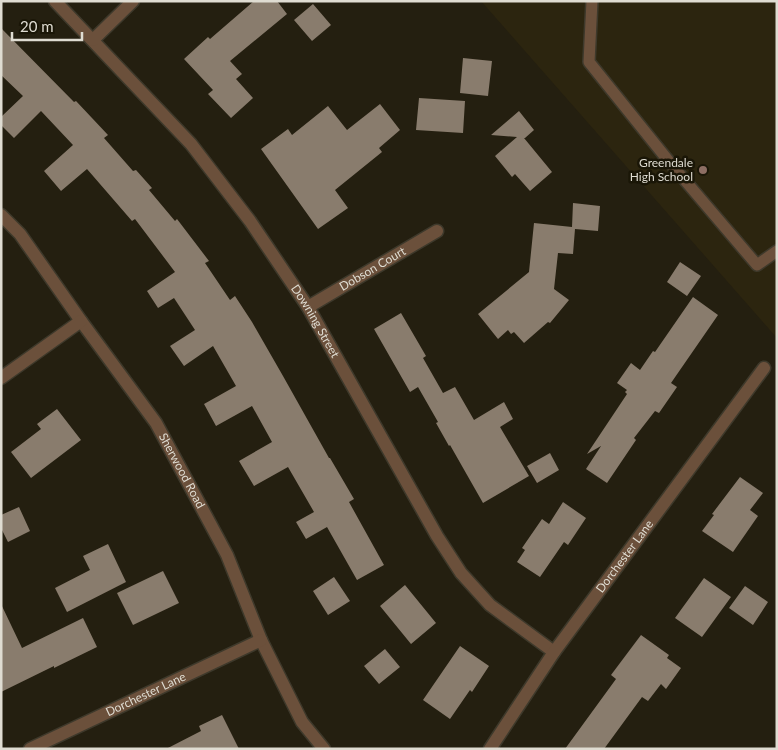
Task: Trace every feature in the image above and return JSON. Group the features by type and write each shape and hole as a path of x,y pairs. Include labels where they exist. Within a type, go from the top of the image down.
{"street":[{"name":"Downing Street","path":"55,1 192,144 250,221 308,307 437,536 461,573 490,605 554,652"},
{"path":"93,40 133,1"},
{"name":"Sherwood Road","path":"1,215 20,234 156,424 227,555 261,640 302,722 324,749"},
{"name":"Dobson Court","path":"308,307 437,231"},
{"path":"1,378 81,321"},
{"name":"Dorchester Lane","path":"490,749 554,652 764,368"},
{"name":"Dorchester Lane","path":"30,749 261,640"}],"lane":[{"path":"592,1 589,62 671,164 757,265 777,251"}],"shaded area":[{"name":"Greendale High School","path":"481,1 777,1 777,338"}],"building":[{"path":"254,1 277,1 287,14 230,61 242,74 236,79 253,98 231,118 208,94 213,90 184,59 208,37 210,39"},
{"path":"313,4 331,25 312,41 294,20"},
{"path":"1,28 108,135 104,138 133,171 136,170 152,188 149,190 175,221 177,219 209,261 205,263 230,300 235,296 252,322 354,499 349,502 384,565 357,580 327,527 306,539 296,522 314,512 288,467 254,486 239,461 272,442 252,406 216,426 204,404 236,386 213,346 184,366 170,346 195,330 174,298 158,308 147,291 175,272 135,219 132,221 87,169 61,191 44,171 73,145 41,111 14,138 1,125 1,117 23,96 1,75"},
{"path":"463,58 492,61 488,96 460,93"},
{"path":"419,98 465,101 463,133 416,130"},
{"path":"380,104 400,130 379,148 382,152 335,190 348,208 318,229 261,149 288,129 292,135 328,106 347,130"},
{"path":"519,111 534,130 524,138 552,172 530,191 515,174 512,177 495,156 517,137 491,135"},
{"path":"573,203 600,206 598,231 575,229 573,254 558,253 554,289 569,300 550,323 548,322 524,343 514,332 511,334 508,330 498,339 478,314 529,272 534,223 572,227"},
{"path":"680,262 701,276 687,296 667,282"},
{"path":"693,297 718,315 671,383 677,387 659,413 655,411 634,438 636,440 607,483 586,469 601,446 587,454 627,394 625,392 627,390 617,383 631,363 640,370 653,351 655,352"},
{"path":"401,313 426,356 423,358 443,393 455,387 474,420 504,402 513,419 500,427 529,476 483,503 436,423 438,422 418,387 410,392 374,329"},
{"path":"57,409 81,440 31,478 11,452 41,429 37,424"},
{"path":"550,453 559,470 537,483 527,466"},
{"path":"740,477 763,493 750,510 758,516 733,552 702,531 714,515 712,514"},
{"path":"563,502 586,518 568,545 564,542 540,577 517,562 525,550 522,548 542,519 549,524"},
{"path":"19,507 30,531 8,542 1,528 1,515"},
{"path":"108,544 126,582 67,612 55,588 90,570 83,556"},
{"path":"163,571 179,603 133,625 117,593"},
{"path":"334,577 350,601 328,615 313,591"},
{"path":"704,578 731,597 702,637 675,618"},
{"path":"405,585 436,623 411,644 380,606"},
{"path":"745,586 768,602 753,625 729,608"},
{"path":"1,604 22,648 83,618 97,647 1,692"},
{"path":"641,635 669,655 667,658 681,668 666,689 661,684 648,701 642,697 604,749 565,749 616,679 611,675"},
{"path":"460,646 489,666 472,692 470,690 450,719 423,700"},
{"path":"385,649 400,667 379,684 364,666"},
{"path":"222,715 239,749 166,749 201,731 199,726"}],"place":[{"name":"Greendale High School","path":"703,170"}]}
